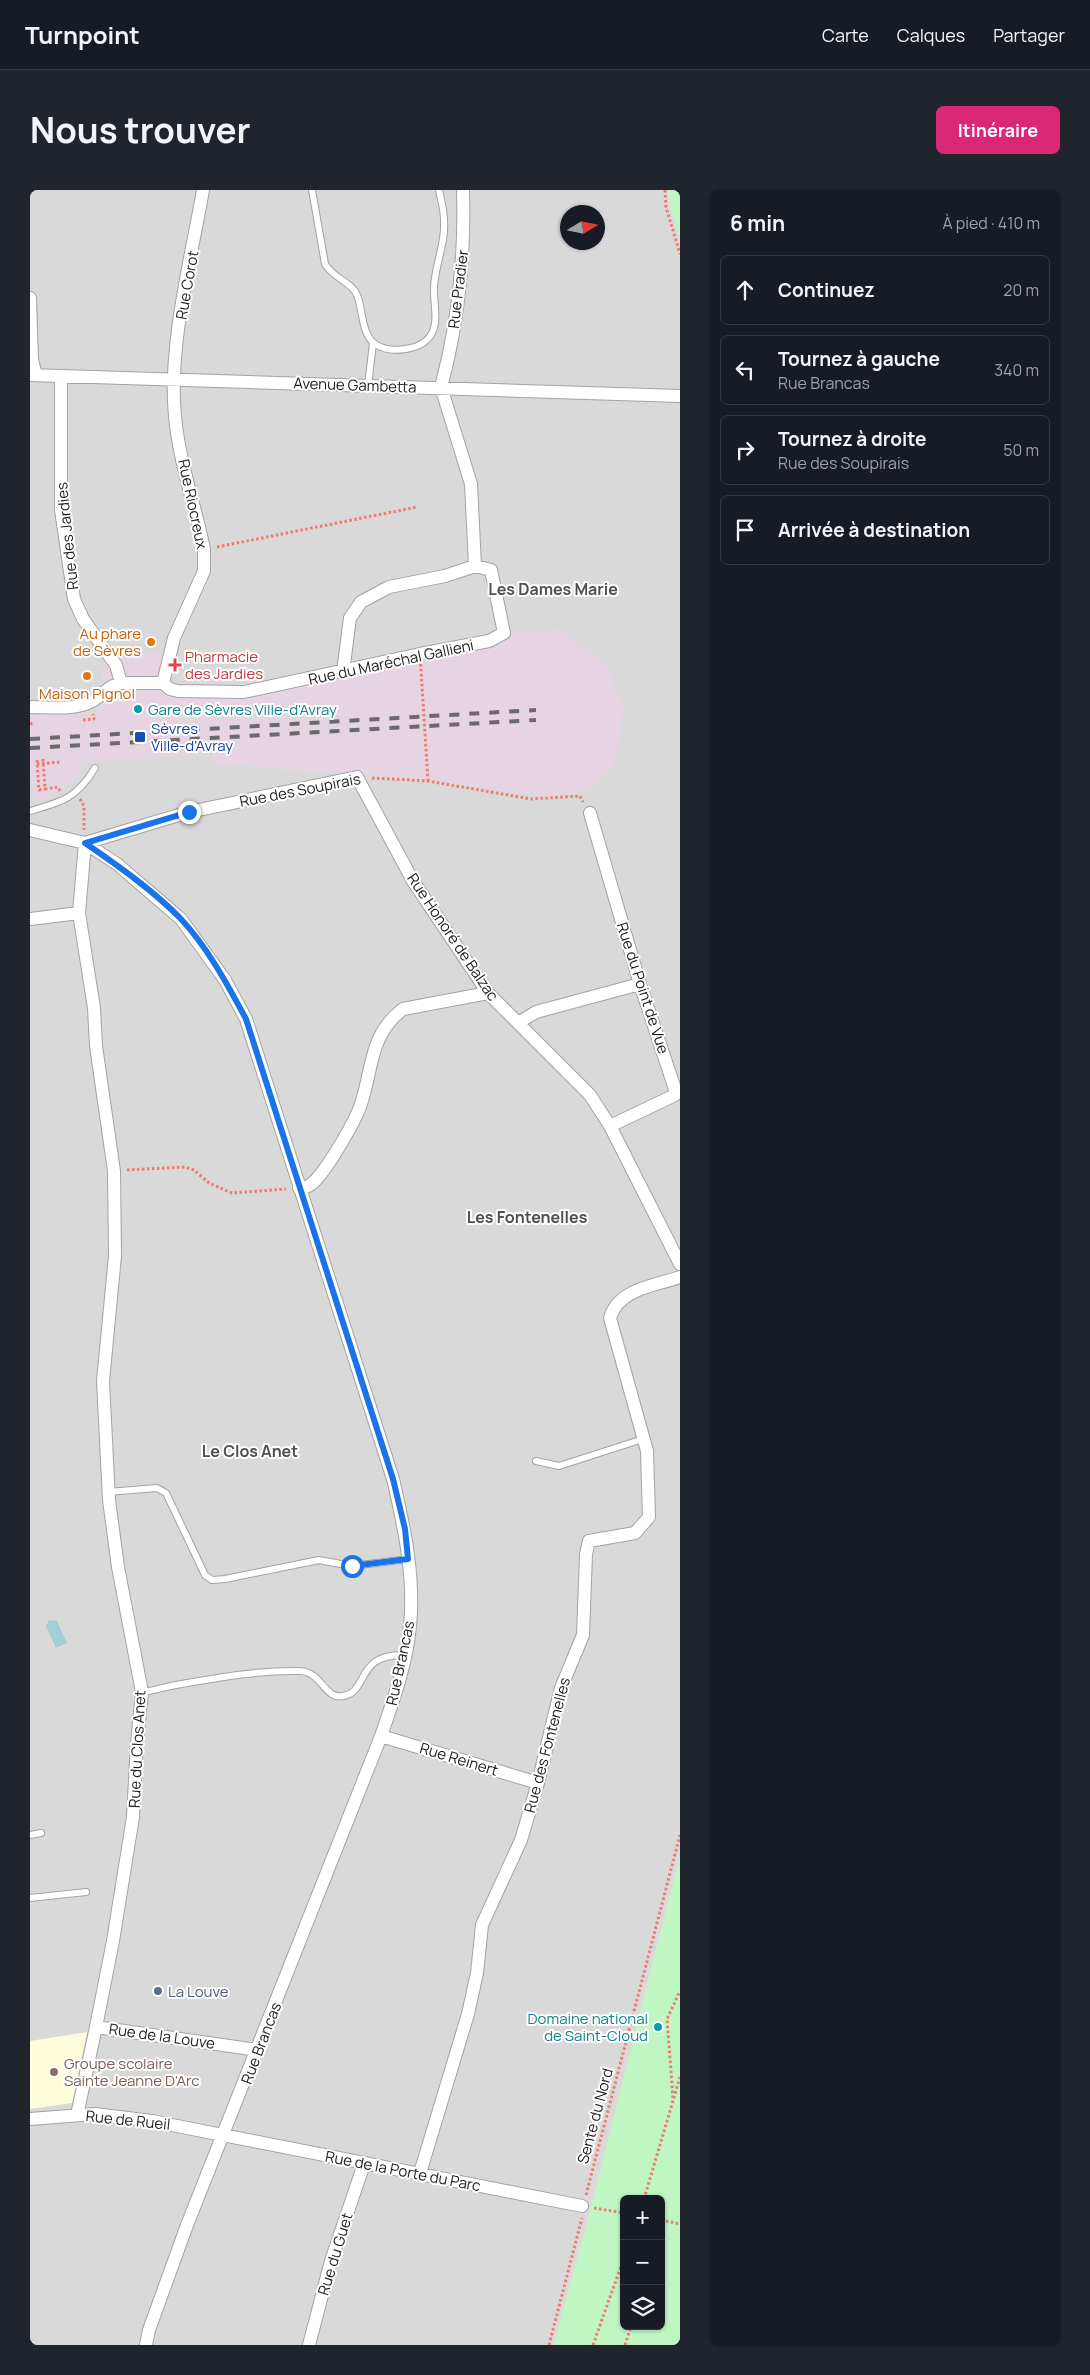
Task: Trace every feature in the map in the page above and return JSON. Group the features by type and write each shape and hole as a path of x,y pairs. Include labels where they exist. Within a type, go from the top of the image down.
{"street":[{"name":"Rue Corot","path":"173,380 180,325 203,190"},
{"name":"Rue Pradier","path":"441,388 450,356 465,234 463,190"},
{"path":"30,298 33,375"},
{"name":"Avenue Gambetta","path":"33,375 680,396"},
{"name":"Rue des Jardies","path":"61,376 61,510 74,599 83,618 116,665 121,684"},
{"name":"Rue Riocreux","path":"163,682 174,638 204,572 204,549 177,426 173,380"},
{"path":"342,672 350,618 361,602 389,587 445,576 475,566 471,484 441,388"},
{"name":"Rue du Maréchal Gallieni","path":"163,682 170,689 244,692 489,641 504,633 491,570 475,566"},
{"path":"30,707 74,706 92,701 115,684 163,682"},
{"name":"Rue des Soupirais","path":"84,838 189,812 357,776"},
{"name":"Rue Honoré de Balzac","path":"357,776 413,881 488,993 590,1095 610,1126"},
{"name":"Rue du Point de Vue","path":"590,813 640,984 676,1089 675,1095 610,1126"},
{"name":"Rue Brancas","path":"30,830 84,838 181,919 225,980 246,1019 393,1479 405,1529 408,1559 410,1626 396,1691 381,1736 188,2225 149,2330 146,2345"},
{"name":"Rue du Clos Anet","path":"84,838 78,912 94,1008 96,1046 114,1171 115,1256 103,1380 108,1492 118,1567 142,1692 133,1817 113,1941 96,2027"},
{"path":"30,919 78,912"},
{"path":"518,1023 536,1012 640,984"},
{"path":"300,1188 310,1185 326,1168 361,1106 373,1053 383,1028 392,1017 402,1009 488,993"},
{"path":"610,1126 680,1264"},
{"name":"Rue des Fontenelles","path":"420,2173 468,2014 477,1973 482,1925 521,1840 538,1782 560,1688 583,1635 586,1554 589,1541 635,1533 649,1517 648,1469 644,1439 610,1318 613,1308 625,1296 680,1277"},
{"name":"Rue Reinert","path":"381,1736 538,1782"},
{"name":"Rue de la Louve","path":"77,2115 96,2027 258,2050"},
{"name":"Rue de Rueil","path":"30,2119 95,2114 152,2121 225,2134"},
{"name":"Rue de la Porte du Parc","path":"225,2134 364,2164 420,2173 582,2206"},
{"name":"Rue du Guet","path":"309,2345 331,2261 364,2164"}],"lane":[{"path":"312,190 325,264 330,273 356,292 367,335 373,343 379,346 407,349 416,348 434,330 434,286 445,221 439,190"},
{"path":"368,386 373,343"},
{"path":"30,811 59,803 76,793 86,784 95,768"},
{"path":"536,1461 559,1466 644,1439"},
{"path":"108,1492 157,1488 166,1493 205,1575 212,1580 319,1560 352,1566 408,1559"},
{"path":"142,1692 255,1674 301,1671 317,1676 330,1694 342,1697 351,1694 359,1687 368,1666 389,1655 404,1655"},
{"path":"30,1835 41,1833"},
{"path":"30,1898 86,1892"}],"path":[{"path":"665,190 666,207 680,254"},
{"path":"204,549 417,507"},
{"path":"420,654 428,781"},
{"path":"89,720 94,719 94,715"},
{"path":"30,724 36,724"},
{"path":"43,759 46,789 39,790 37,762 61,762"},
{"name":"Rue des Soupirais","path":"357,776 428,781 531,799 580,796"},
{"path":"84,806 84,838"},
{"path":"114,1171 184,1167 194,1170 208,1183 232,1193 300,1188"},
{"name":"Sente du Nord","path":"549,2345 582,2216 582,2206 680,1835"},
{"path":"673,2102 667,2019 680,1991"},
{"path":"645,2195 680,2077"},
{"path":"582,2206 620,2212"},
{"path":"665,2221 680,2224"},
{"path":"593,2345 620,2269"},
{"path":"625,2345 629,2330"}],"shaded area":[{"path":"30,190 668,190 670,206 680,241 680,1856 591,2208 554,2345 30,2345 30,763 35,804 84,763 214,752 213,762 465,785 558,798 508,640 252,695 170,695 105,651 101,708 95,713 30,716"},
{"path":"560,629 605,664 623,706 619,745 610,769 587,791 558,798 465,785 213,762 213,752 85,763 77,779 35,804 30,763 30,716 95,713 101,708 105,651 171,653 170,689 252,695 508,640 509,633"},
{"name":"Groupe scolaire Sainte Jeanne D'Arc","path":"87,2032 72,2103 30,2109 30,2041"}],"green space":[{"path":"668,190 680,190 680,241 670,206"},
{"name":"Domaine national de Saint-Cloud","path":"680,1856 680,2345 554,2345 591,2208"}],"water":[{"path":"49,1620 57,1621 67,1643 56,1648 46,1626"}],"railway":[{"path":"30,739 536,710"},
{"path":"30,748 536,720"}],"place":[{"name":"Au phare de Sèvres","path":"151,642"},
{"name":"Pharmacie des Jardies","path":"175,665"},
{"name":"Maison Pignol","path":"87,676"},
{"name":"Gare de Sèvres Ville-d'Avray","path":"138,709"},
{"name":"Sèvres Ville-d'Avray","path":"140,737"},
{"name":"La Louve","path":"158,1991"},
{"name":"Domaine national de Saint-Cloud","path":"658,2027"},
{"name":"Groupe scolaire Sainte Jeanne D'Arc","path":"54,2072"}],"district":[{"name":"Les Dames Marie","path":"553,589"},
{"name":"Les Fontenelles","path":"527,1217"},
{"name":"Le Clos Anet","path":"250,1451"}],"route":[{"path":"189,812 85,843 116,864 181,919 225,980 246,1019 393,1479 405,1529 408,1559 352,1566"}]}
